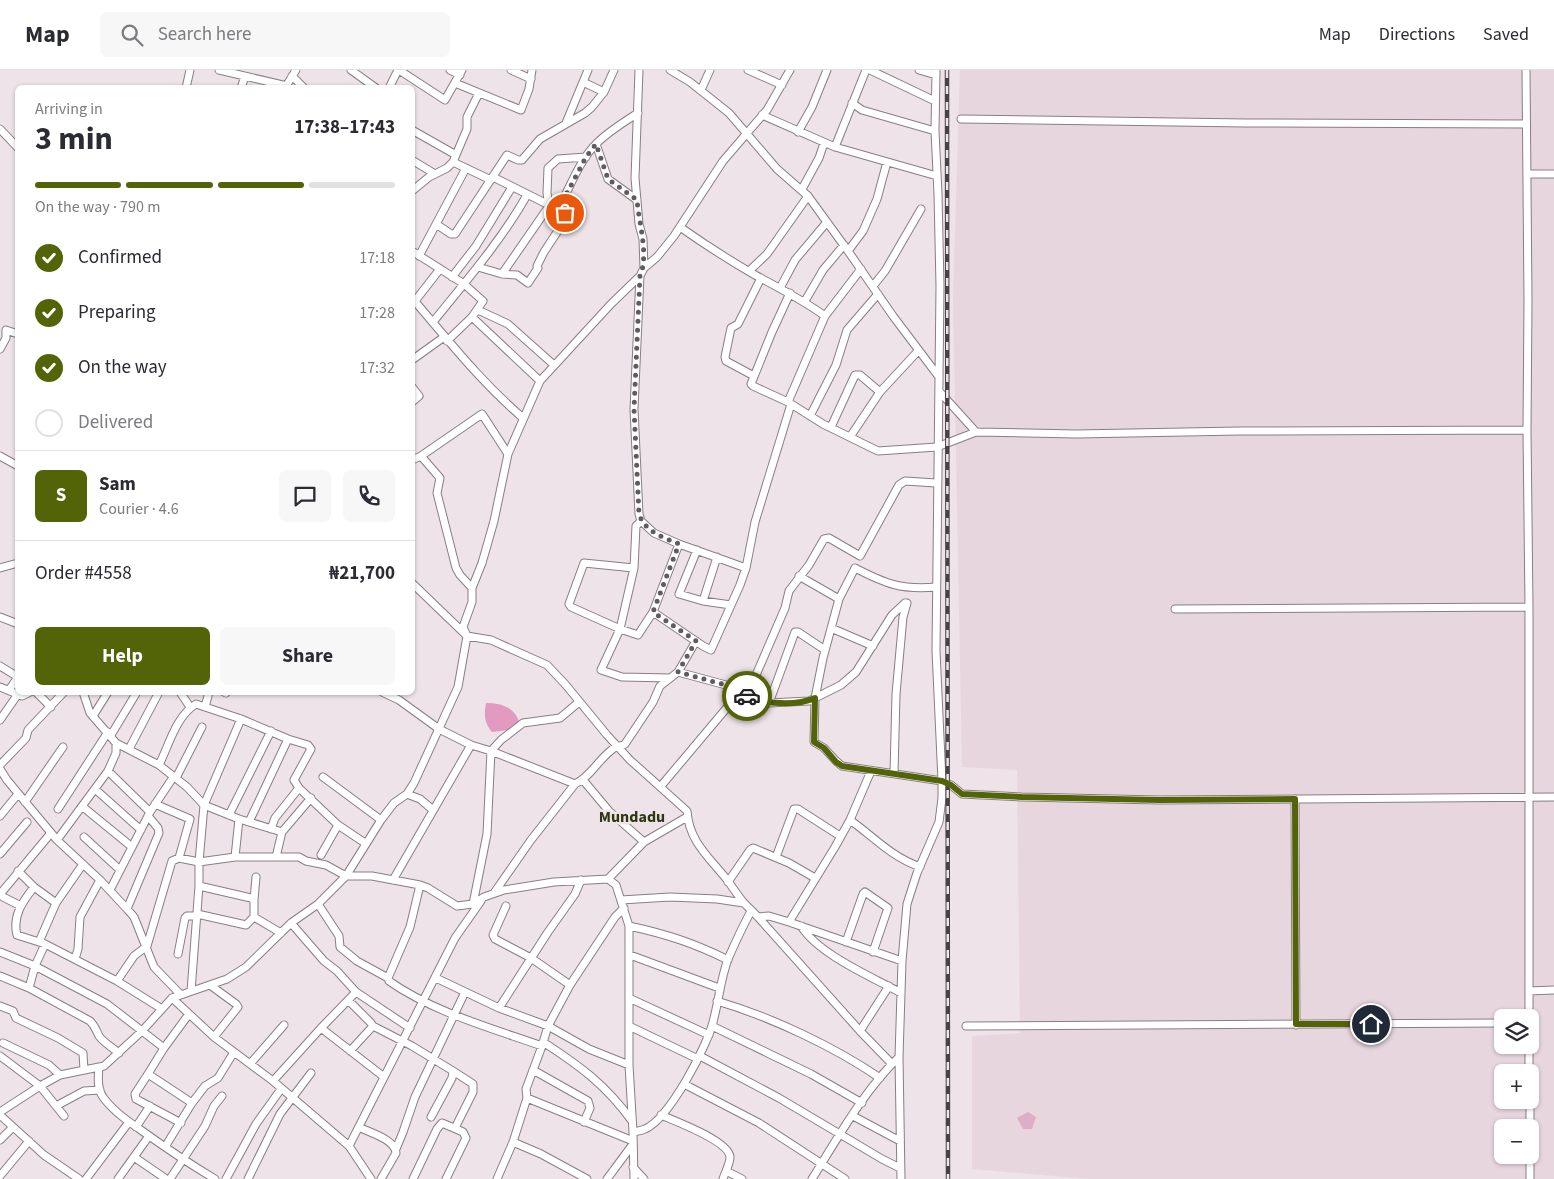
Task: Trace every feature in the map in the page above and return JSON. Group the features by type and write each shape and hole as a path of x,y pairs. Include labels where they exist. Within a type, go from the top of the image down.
{"street":[{"path":"187,85 190,70"},
{"path":"219,70 279,85"},
{"path":"351,70 372,85"},
{"path":"390,85 398,70 445,100 461,73 450,70"},
{"path":"511,70 531,79"},
{"path":"456,83 521,110 532,70"},
{"path":"566,123 588,70"},
{"path":"436,224 451,234 455,234 507,155 522,160 540,139 592,107 604,92 614,70"},
{"path":"639,70 636,178 644,268"},
{"path":"700,90 710,70"},
{"path":"748,70 782,85"},
{"path":"798,132 812,107 827,70"},
{"path":"834,146 866,70"},
{"path":"870,70 935,101"},
{"path":"901,1179 899,1058 902,961 907,904 939,822 942,798 936,651 936,483 940,391 940,286 935,131 936,73 919,70"},
{"path":"1526,70 1529,1009"},
{"path":"674,71 730,113 777,169 802,189 918,351 939,377"},
{"path":"79,1179 67,1176 0,1114 40,1086 60,1075 104,1066 142,1031 172,998 236,975 291,924 318,904 346,876 381,820 394,803 407,794 421,770 458,687 467,636 463,627 472,602 472,588 482,563 494,521 508,454 540,382 611,304 640,276 644,268 658,257 723,161 762,115 782,85 787,71"},
{"path":"287,85 294,73 302,85"},
{"path":"242,85 245,76"},
{"path":"583,82 604,92"},
{"path":"415,189 429,177 447,168 454,159 467,130 467,116 479,93"},
{"path":"852,103 862,110 935,131"},
{"path":"558,210 586,157 596,144 638,113"},
{"path":"762,115 824,143 937,176"},
{"path":"961,119 1526,124"},
{"path":"0,129 15,145"},
{"path":"415,132 466,168 512,187 565,213 567,218 544,252 537,266 538,268 528,283 517,275 502,274 478,267"},
{"path":"802,189 819,158 824,143"},
{"path":"596,144 608,179 637,200"},
{"path":"502,274 549,206 548,168 553,162 564,158 586,157"},
{"path":"415,162 435,174"},
{"path":"805,301 823,270 863,231 877,199 887,162"},
{"path":"419,256 466,168"},
{"path":"1527,174 1554,174"},
{"path":"452,277 476,246 512,187"},
{"path":"433,322 478,267 514,217 527,194"},
{"path":"749,271 767,254 808,196"},
{"path":"873,286 885,271 920,209"},
{"path":"780,288 795,260 827,222"},
{"path":"680,227 702,243 749,271 805,301 825,316"},
{"path":"415,253 464,284 482,299 483,303 472,317 446,339 415,358"},
{"path":"415,299 440,269"},
{"path":"653,612 711,650 746,568 755,522 789,403 825,316 861,269"},
{"path":"640,276 634,409 639,514 641,521 654,533 746,568"},
{"path":"754,376 726,361 725,357 731,328 738,324 761,278"},
{"path":"790,293 751,384 878,451 938,447 976,432 1076,434 1240,431 1527,430"},
{"path":"810,416 836,365 847,330 878,294"},
{"path":"415,301 484,382 524,418"},
{"path":"478,310 508,324 554,365"},
{"path":"472,317 540,382"},
{"path":"0,349 6,338 6,330 15,333"},
{"path":"850,437 880,392 918,351"},
{"path":"831,427 855,375 860,376 880,392"},
{"path":"940,391 976,432"},
{"path":"415,459 482,414 508,454"},
{"path":"0,456 15,464"},
{"path":"421,456 440,478 437,493 456,568 472,588"},
{"path":"936,483 905,481 898,485 839,599 815,698 814,742 824,748 839,764 871,771 942,781 951,785 962,794 1022,797 1159,800 1554,798"},
{"path":"641,521 636,526 634,568 620,629 601,670 622,677 670,678"},
{"path":"661,786 730,704 747,695 785,608 789,591 809,565 824,539 829,538 860,556"},
{"path":"634,568 584,563 570,604 571,607 638,635 653,612 679,544"},
{"path":"697,550 679,594 703,601 731,605"},
{"path":"703,601 717,557"},
{"path":"0,568 15,564"},
{"path":"855,568 895,586 909,589 936,587"},
{"path":"799,576 839,599"},
{"path":"415,586 467,636 491,640 544,663 561,679 630,760 687,811 690,830 695,842 708,860 728,882 744,904 892,1064"},
{"path":"678,672 769,703 809,701 850,678 861,666 892,615 901,606 907,604 903,617 896,694 894,774"},
{"path":"1175,609 1529,607"},
{"path":"0,617 15,623"},
{"path":"831,628 873,646"},
{"path":"769,703 796,632 826,650"},
{"path":"494,893 531,840 575,784 583,780 608,751 626,744 653,702 660,686 678,672 696,641"},
{"path":"0,666 15,675"},
{"path":"8,690 15,681"},
{"path":"0,687 15,693"},
{"path":"0,720 17,695"},
{"path":"39,695 51,707"},
{"path":"0,765 26,738 28,730 61,695"},
{"path":"84,695 93,716 116,743 158,765 175,777 204,805 239,819 282,832"},
{"path":"93,716 106,695"},
{"path":"58,809 135,695"},
{"path":"128,748 157,695"},
{"path":"182,695 190,708"},
{"path":"205,707 208,695"},
{"path":"388,695 399,700 439,729 471,745 575,784"},
{"path":"473,904 487,834 491,751 501,740 524,723 560,718 579,702"},
{"path":"158,765 180,720 196,704 242,719 288,739 308,745 311,749 294,780 299,788 338,825 365,843"},
{"path":"191,991 200,886 199,862 204,805 242,719"},
{"path":"110,890 149,814 175,777 202,726"},
{"path":"229,815 271,731"},
{"path":"249,822 288,739"},
{"path":"56,840 83,807 108,771 116,753 116,743"},
{"path":"393,880 471,745"},
{"path":"25,802 63,747"},
{"path":"0,769 56,840 100,880 134,917 154,967 180,994"},
{"path":"108,771 149,814 159,832 127,909"},
{"path":"789,922 850,820 871,771"},
{"path":"323,777 381,820"},
{"path":"583,780 609,811 644,842"},
{"path":"271,829 276,818 299,788"},
{"path":"95,790 141,830"},
{"path":"0,816 18,794"},
{"path":"407,794 420,799 433,810"},
{"path":"276,858 282,832 311,798"},
{"path":"1295,799 1296,1024"},
{"path":"156,804 190,819 179,858"},
{"path":"83,807 132,847"},
{"path":"776,857 794,809 798,809 840,836"},
{"path":"608,879 644,842 687,817"},
{"path":"235,857 239,819"},
{"path":"850,820 890,852 904,861 920,867"},
{"path":"0,854 27,822"},
{"path":"321,855 338,825"},
{"path":"21,906 3,897 1,893 51,833"},
{"path":"84,836 120,870"},
{"path":"728,882 752,848 776,857 815,878"},
{"path":"117,981 134,956 147,946 172,861 179,858 199,862 235,857 299,857 306,861 326,865 346,876 372,876 420,885 457,906 473,904 494,893 554,882 608,879 616,884 629,926 629,1065 634,1179"},
{"path":"28,988 56,903 83,864"},
{"path":"18,871 34,887 56,903"},
{"path":"178,954 187,916 197,915 246,925 254,917 256,877"},
{"path":"75,959 78,949 80,918 100,880"},
{"path":"499,1008 575,894 581,880"},
{"path":"388,978 410,927 420,885"},
{"path":"200,886 254,900"},
{"path":"34,887 21,906 15,922 17,934 42,943 75,959 117,981 162,1009"},
{"path":"846,942 865,892 888,908 873,952"},
{"path":"350,1146 456,938 484,897"},
{"path":"621,900 670,897 717,899 744,904"},
{"path":"318,904 339,936 340,947 357,961 388,978 388,980 407,994 455,1014 543,1044 592,1075 615,1098 633,1122"},
{"path":"506,906 493,935 495,939 531,958 570,985"},
{"path":"497,1179 527,1098 526,1089 548,1026 570,985 614,917 624,908"},
{"path":"633,1132 645,1129 653,1124 661,1115 684,1084 699,1057 712,1026 719,988 728,960 751,911"},
{"path":"758,917 769,916 789,922 902,961"},
{"path":"254,917 281,933"},
{"path":"291,924 324,961 337,970 356,992 410,1028"},
{"path":"629,926 663,933 695,944 728,960"},
{"path":"801,926 819,946 901,993"},
{"path":"0,952 35,966 107,1004 164,1048"},
{"path":"630,955 719,988"},
{"path":"0,976 28,988 90,1021 102,1040 119,1053"},
{"path":"436,978 499,1008 548,1026 589,1049 629,1065"},
{"path":"210,985 238,1007 214,1037"},
{"path":"860,1031 889,986"},
{"path":"1529,991 1554,990"},
{"path":"273,1081 356,992"},
{"path":"381,1179 396,1153 415,1097 465,992"},
{"path":"172,998 214,1037 281,1089 293,1096 350,1146 371,1179"},
{"path":"629,998 709,1035"},
{"path":"348,1000 372,1026 412,1046 473,1084 473,1092 455,1128"},
{"path":"717,1001 736,1006 787,1028 846,1056 880,1078"},
{"path":"0,1006 13,1011 16,1018 58,1038 83,1053 84,1070"},
{"path":"181,1123 138,1100 135,1096 164,1048 189,1014"},
{"path":"966,1026 1494,1023"},
{"path":"250,1064 284,1025"},
{"path":"350,1051 372,1026"},
{"path":"629,1026 699,1057 779,1098 900,1168"},
{"path":"712,1026 811,1074 862,1103"},
{"path":"321,1028 384,1077"},
{"path":"3,1043 49,1065 60,1075"},
{"path":"165,1147 192,1103 205,1086 218,1078 234,1052"},
{"path":"0,1056 40,1086 64,1116"},
{"path":"812,1179 852,1116 880,1078 899,1058"},
{"path":"99,1068 98,1078 103,1097 129,1122 212,1178"},
{"path":"533,1070 588,1100 590,1108 584,1122"},
{"path":"431,1117 452,1078 453,1071"},
{"path":"248,1179 280,1114 310,1073"},
{"path":"148,1074 192,1103"},
{"path":"684,1084 759,1123 845,1179"},
{"path":"226,1179 256,1124 281,1089"},
{"path":"56,1106 84,1091 100,1090"},
{"path":"134,1157 168,1179 205,1126 214,1106 222,1096"},
{"path":"527,1098 633,1143"},
{"path":"136,1127 150,1106"},
{"path":"661,1115 700,1133 727,1150 730,1155 723,1179"},
{"path":"852,1116 900,1141"},
{"path":"86,1179 129,1122"},
{"path":"414,1179 439,1125 442,1123 463,1132 466,1138 446,1179"},
{"path":"0,1140 13,1126"},
{"path":"359,1127 391,1142 396,1149"},
{"path":"118,1179 149,1136"},
{"path":"0,1176 29,1142"},
{"path":"512,1142 541,1154 587,1179"},
{"path":"608,1179 633,1143"},
{"path":"1530,1164 1530,1179"},
{"path":"634,1167 644,1179"},
{"path":"726,1171 742,1179"}],"shaded area":[{"path":"960,70 1554,70 1554,1179 1089,1179 972,1169 972,1036 1020,1033 1017,770 962,767 953,297"},
{"path":"486,703 498,704 513,711 520,727 492,732 485,718"},
{"path":"1028,1112 1036,1117 1032,1129 1023,1129 1017,1118"}],"railway":[{"path":"947,70 948,1179"}],"way so far":[{"path":"565,213 558,210 586,157 596,144 608,179 637,200 642,239 644,268 640,276 634,409 639,514 641,521 650,530 679,544 653,612 696,641 678,672 748,691 747,696"}],"district":[{"name":"Mundadu","path":"632,817"}],"route":[{"path":"747,696 746,698 769,703 792,703 809,701 815,698 814,742 824,748 842,766 942,781 951,785 962,794 1159,800 1295,799 1296,1024 1371,1024"}]}
